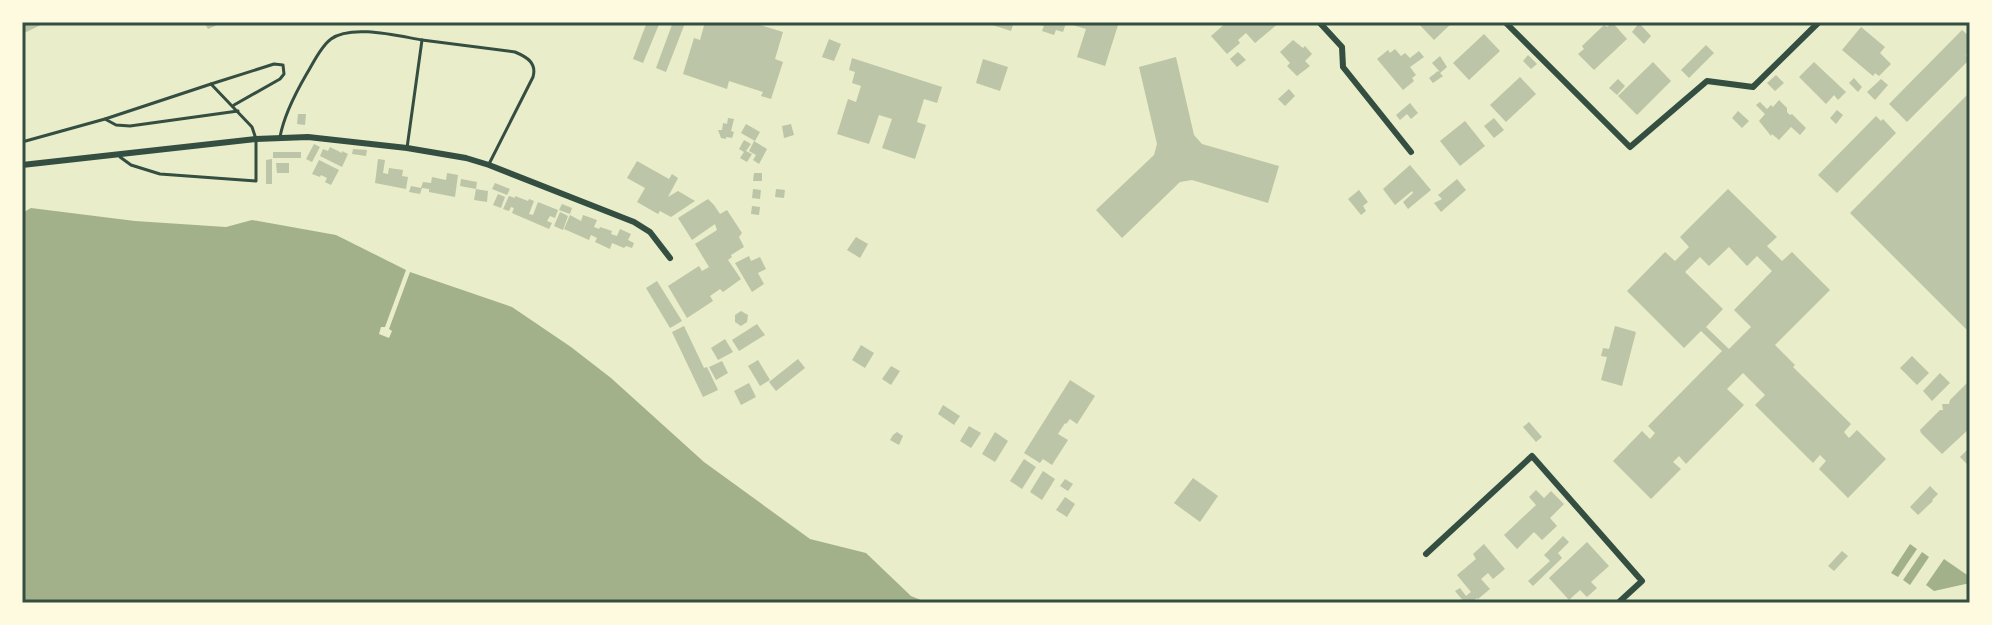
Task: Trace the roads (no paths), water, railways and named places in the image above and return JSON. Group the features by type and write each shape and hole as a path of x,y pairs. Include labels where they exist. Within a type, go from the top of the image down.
{"street":[{"path":"1319,22 1342,47 1343,67 1411,152"},
{"path":"1505,22 1630,147 1707,81 1753,87 1819,22"},
{"path":"22,165 256,139 308,137 407,148 489,165 644,226 670,258"},
{"path":"1426,554 1532,456 1642,581 1618,603"}],"lane":[{"path":"280,138 292,102 330,39 364,32 515,52 523,55 535,70 489,165"},
{"path":"407,148 422,40"},
{"path":"22,142 105,119 274,64 283,65 284,74 280,79 233,106"},
{"path":"117,154 131,165 160,174 256,181 256,139 252,127 211,84"},
{"path":"105,119 116,125 130,126 238,111"}]}
